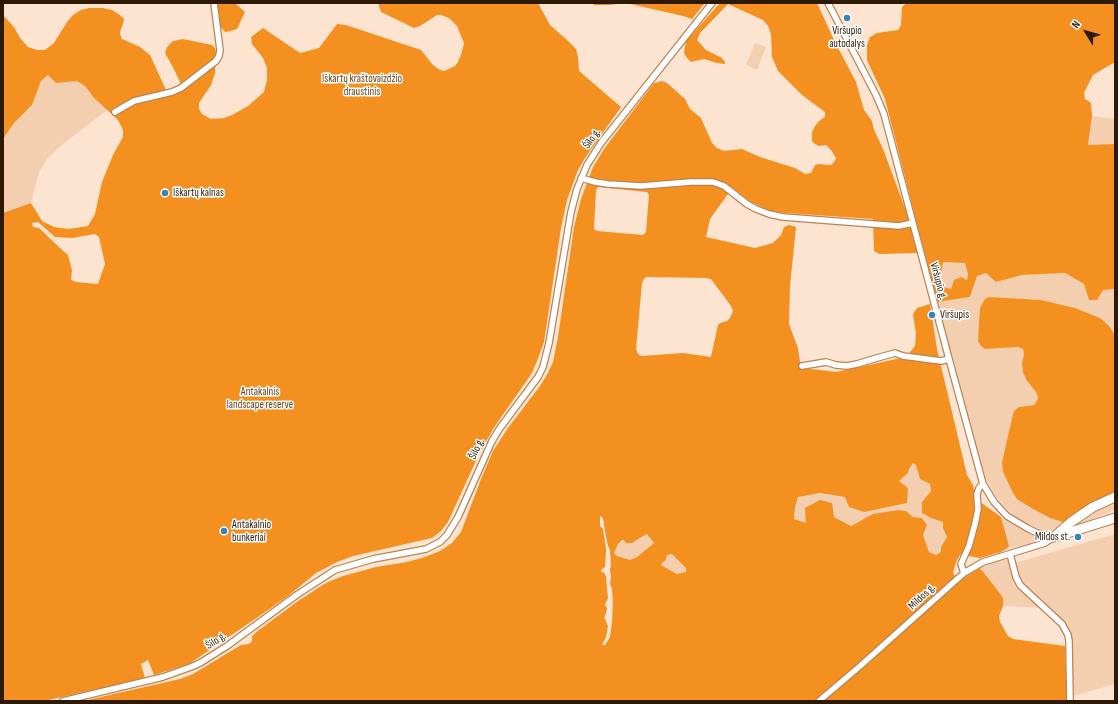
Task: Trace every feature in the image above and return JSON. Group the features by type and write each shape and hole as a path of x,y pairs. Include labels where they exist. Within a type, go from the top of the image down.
{"main road":[{"path":"1054,537 1071,522 1093,507 1115,497"},
{"path":"1054,537 1062,536 1115,518"},
{"path":"1098,523 1115,524"}],"street":[{"path":"115,112 134,100 172,92 180,88 216,61 220,50 214,3"},
{"name":"Šilo g.","path":"63,701 163,676 191,667 207,660 298,594 336,570 373,559 426,549 440,542 447,535 458,517 492,441 538,377 543,367 549,343 574,197 592,155 712,3"},
{"name":"Viršupio g.","path":"828,3 876,95 884,114 983,484 994,502 1007,516 1037,533 1054,537"},
{"path":"581,178 608,184 641,186 691,182 713,182 724,186 747,204 776,215 899,226 913,223"},
{"path":"802,366 826,362 848,366 895,354 941,361 949,359"},
{"path":"964,573 961,564 969,546 975,524 978,509 977,494 979,488 983,484"},
{"name":"Mildos g.","path":"819,701 964,573 983,562 1045,543 1054,537"},
{"path":"1010,554 1016,577 1020,585 1062,624 1068,635 1070,701"}],"shaded area":[{"path":"755,43 766,47 757,70 746,65"},
{"path":"48,74 56,83 78,81 85,86 94,98 107,110 58,148 47,159 39,172 31,203 3,213 3,139 14,123 32,105 41,81"},
{"path":"1092,116 1115,119 1115,144 1088,146"},
{"path":"943,262 965,263 968,274 967,280 951,289 942,288 940,281"},
{"path":"986,273 997,282 1022,275 1065,273 1084,284 1103,290 1115,289 1115,335 1100,318 1075,308 1041,300 989,297 985,349 1018,347 1023,349 1024,354 1022,363 1027,381 1038,397 1034,405 1019,407 1013,414 1002,462 1003,472 1017,499 1050,518 1066,523 1053,530 1036,528 1016,517 994,494 988,483 980,465 937,302 970,297 977,276"},
{"path":"913,463 916,465 920,479 930,484 931,491 922,502 931,518 943,522 943,528 947,537 941,552 936,555 929,552 923,535 927,525 922,518 913,517 906,511 898,510 873,514 851,526 834,517 806,524 794,519 798,497 820,493 845,497 899,481"},
{"path":"1115,500 1115,510 1067,529 1087,513"},
{"path":"1001,517 1038,538 1040,540 1039,542 1006,549 1008,546"},
{"path":"648,534 654,543 637,557 630,560 617,556 614,553 618,544 622,540 635,542"},
{"path":"1115,534 1115,684 1073,696 1071,636 1069,629 1051,608 1003,606 1003,598 980,568 997,560 1018,562"},
{"path":"672,554 686,568 686,572 678,574 661,565 667,555"}],"green space":[{"path":"217,3 235,3 245,12 237,29 225,32 220,26"},
{"name":"Antakalnis landscape reserve","path":"378,3 538,3 550,25 576,49 579,71 621,107 578,170 567,200 561,228 544,342 532,373 495,426 480,452 448,522 441,531 432,538 353,556 337,562 316,573 288,596 189,664 154,675 148,660 141,664 145,678 44,701 3,701 3,213 31,203 42,221 54,227 69,229 88,226 95,214 102,182 113,155 123,137 123,130 118,120 94,98 85,86 77,81 56,83 48,75 41,81 32,105 14,123 3,139 3,15 14,27 20,38 28,47 37,50 45,50 54,43 73,15 81,10 89,8 103,8 112,10 124,19 120,32 122,39 140,47 150,55 168,94 171,96 180,92 180,82 165,53 167,47 173,41 183,39 212,45 215,48 216,53 215,73 211,85 199,103 199,109 202,114 211,119 224,118 232,115 248,106 264,92 267,80 267,68 263,58 252,44 251,37 263,28 300,53 319,48 337,24 346,25 421,50 432,64 438,69 444,71 455,66 458,62 464,43 457,26 449,18 437,15 420,26 414,28 381,12","holes":["38,222 55,237 72,238 95,234 99,237 105,264 98,284 76,282 71,280 72,270 68,255 39,228 33,227 32,223"]},
{"path":"590,3 626,3 595,5"},
{"path":"626,3 705,3 692,19"},
{"path":"720,3 817,3 856,82 864,110 872,121 874,130 883,149 908,216 918,253 879,254 874,251 873,219 771,211 751,202 733,188 710,219 706,237 755,248 773,243 781,235 784,227 789,225 796,227 790,286 789,324 798,348 800,362 804,368 836,372 906,357 915,346 916,333 913,314 917,308 930,304 937,349 967,475 973,485 976,499 1001,517 1009,546 1001,552 980,558 968,556 964,553 960,555 956,562 953,573 956,577 962,579 980,568 1003,598 1003,606 999,616 1000,622 1008,636 1013,639 1065,646 1067,701 83,701 180,679 193,674 241,645 249,644 252,641 252,636 259,630 298,601 326,583 343,576 376,567 407,562 425,557 440,551 452,543 461,532 493,451 508,428 540,386 553,362 574,227 581,199 593,167 604,149 654,83 662,81 667,83 685,99 690,109 701,118 712,143 717,148 724,151 742,149 760,157 795,168 805,174 811,173 815,165 831,165 834,162 836,158 826,145 819,146 812,141 812,132 819,121 825,117 825,112 802,95 778,71 772,57 771,34 768,26 763,20 728,4 700,33 697,40 706,50 722,58 725,64 704,59 691,62 684,53 686,41","holes":["598,187 647,192 649,195 646,232 643,235 597,231 594,229 596,190","646,277 711,279 733,311 727,321 718,325 711,357 683,353 641,356 638,354 636,349 642,283","913,463 916,465 920,479 930,484 931,491 922,502 922,513 943,522 943,528 947,537 941,547 941,552 936,555 929,552 923,535 927,525 922,518 913,517 906,511 898,510 873,514 851,526 834,517 832,503 820,500 805,508 806,523 794,519 798,497 820,493 845,497 849,507 864,512 907,503 908,488 899,481 908,473","600,516 604,522 610,550 610,584 612,589 613,604 610,637 605,645 602,645 606,637 608,626 604,617 607,608 605,605 608,598 606,577 604,572 602,573 601,570 605,567 606,549 603,529 600,526","647,534 654,543 637,557 630,560 617,556 614,553 618,544 622,540 626,543 632,543","672,554 686,568 686,572 677,574 661,565 666,560 667,555"]},
{"path":"906,3 1115,3 1115,62 1093,75 1084,93 1085,99 1091,103 1092,116 1088,145 1115,144 1115,289 1103,290 1097,300 1089,300 1084,284 1065,273 1022,275 996,282 986,273 977,276 970,297 937,302 885,99 867,60 867,45 870,37 877,33 898,30 901,25 902,7","holes":["943,262 965,263 968,274 967,280 961,277 954,280 951,289 942,287 940,281"]},
{"path":"989,297 1041,300 1075,308 1100,318 1109,326 1115,335 1115,493 1066,523 1050,518 1017,499 1003,472 1002,462 1013,414 1019,407 1034,405 1038,397 1027,381 1023,372 1023,349 1018,347 985,349 978,341 980,308 985,299"}],"place":[{"name":"Viršupio autodalys","path":"847,18"},
{"name":"Iškartų kalnas","path":"165,193"},
{"name":"Viršupis","path":"932,315"},
{"name":"Antakalnio bunkeriai","path":"224,531"},
{"name":"Mildos st.","path":"1078,537"}],"park label":[{"name":"Iškartų kraštovaizdžio draustinis","path":"362,85"}]}
